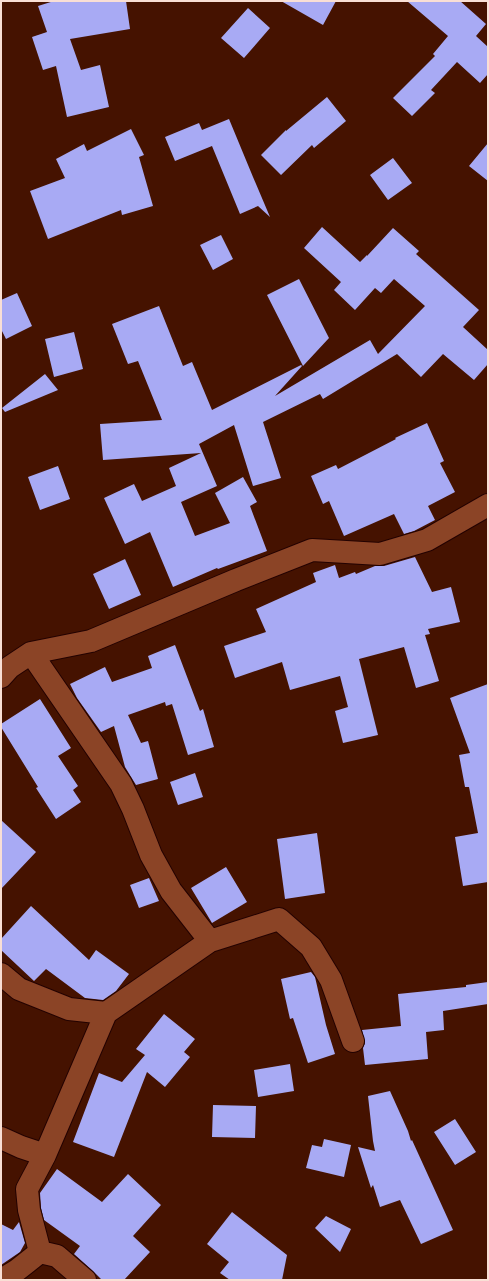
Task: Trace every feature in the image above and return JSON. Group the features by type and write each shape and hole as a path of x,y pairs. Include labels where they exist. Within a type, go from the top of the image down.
{"street":[{"path":"1,677 10,667 31,653 91,641 312,550 380,554 427,540 488,505"},
{"path":"31,653 121,784 133,809 151,855 171,891 210,941"},
{"path":"40,1252 29,1210 27,1189 45,1155 106,1013 210,941 279,919 310,947 332,980 353,1041"},
{"path":"1,974 19,989 69,1009 106,1013"},
{"path":"1,1138 45,1155"},
{"path":"1,1280 16,1271 40,1252"},
{"path":"40,1252 57,1256 85,1280"}],"building":[{"path":"54,1 126,1 130,29 70,39 81,70 100,65 109,107 67,117 56,66 43,70 32,37 47,32 38,6"},
{"path":"281,1 336,1 323,25"},
{"path":"407,1 460,1 486,24 476,36 488,47 488,74 480,83 457,62 431,90 435,93 412,116 393,98 435,56 433,54 448,36"},
{"path":"248,8 270,28 244,58 221,38"},
{"path":"327,97 346,121 314,148 312,145 281,175 261,155 286,130"},
{"path":"229,119 270,217 258,206 240,214 212,146 175,161 165,137 199,123 202,130"},
{"path":"131,129 144,155 139,157 153,206 122,215 121,210 48,239 30,191 65,178 56,159 84,144 87,151"},
{"path":"488,143 488,181 469,166"},
{"path":"393,158 412,183 388,200 370,175"},
{"path":"322,227 360,262 393,228 419,251 416,254 479,310 463,327 488,350 488,364 474,380 443,354 421,377 397,354 323,399 320,394 263,422 281,478 253,486 234,425 199,444 217,486 181,502 195,536 230,523 215,493 243,477 257,502 250,506 267,551 218,569 217,568 173,587 150,532 125,544 104,498 134,484 142,501 176,486 169,468 201,453 103,460 100,424 162,420 138,361 128,364 112,324 159,306 183,366 192,362 212,410 301,365 302,366 275,396 370,340 378,354 425,306 394,279 381,293 375,288 355,310 334,290 341,282 304,248"},
{"path":"221,235 233,259 213,270 200,245"},
{"path":"299,279 329,338 303,366 267,295"},
{"path":"17,293 32,326 6,339 1,329 1,300"},
{"path":"74,332 83,369 54,377 45,339"},
{"path":"45,374 58,390 5,412 2,408"},
{"path":"427,423 444,461 440,463 455,492 428,506 435,520 414,531 404,534 394,514 344,536 329,501 323,504 311,476 336,465 338,469 396,439 395,438"},
{"path":"58,466 70,499 40,510 28,477"},
{"path":"415,557 432,592 451,587 460,622 428,629 430,634 425,635 439,681 416,688 404,647 359,659 378,735 343,743 335,711 348,707 340,676 290,690 282,662 235,678 224,646 266,632 256,609 316,582 313,573 335,565 339,578 355,572 356,574 375,566 384,566"},
{"path":"125,559 141,595 109,609 93,574"},
{"path":"175,645 200,711 203,709 214,747 188,755 172,704 166,706 165,702 128,715 141,743 148,741 158,779 136,785 125,767 114,726 101,732 77,698 70,684 105,667 112,682 152,668 148,656"},
{"path":"488,684 488,882 463,886 455,837 478,833 469,787 465,787 459,755 470,753 450,698"},
{"path":"40,699 71,748 58,756 78,786 73,790 81,802 56,819 36,788 38,787 1,727 1,724"},
{"path":"195,773 203,797 178,805 170,782"},
{"path":"1,820 36,852 1,889"},
{"path":"317,833 325,893 285,899 277,839"},
{"path":"226,867 247,902 212,923 191,888"},
{"path":"149,878 159,901 139,908 130,885"},
{"path":"31,906 89,960 96,950 129,974 116,991 103,1000 85,998 46,969 34,981 1,950 1,939"},
{"path":"311,972 315,977 326,1025 335,1054 308,1063 293,1018 290,1019 281,979"},
{"path":"488,982 488,1004 443,1011 444,1030 426,1032 428,1059 365,1065 363,1048 365,1043 362,1030 401,1026 398,994 466,987 466,985"},
{"path":"164,1014 195,1039 184,1052 190,1057 165,1087 147,1072 114,1157 73,1142 99,1073 122,1082 145,1055 136,1049"},
{"path":"290,1064 294,1091 258,1097 254,1070"},
{"path":"390,1091 411,1141 412,1140 453,1230 421,1244 400,1200 380,1207 373,1185 371,1188 358,1147 375,1151 368,1096"},
{"path":"213,1105 256,1106 255,1138 212,1137"},
{"path":"455,1119 476,1152 455,1165 434,1132"},
{"path":"324,1139 351,1145 344,1177 306,1168 312,1145 322,1147"},
{"path":"57,1169 102,1202 128,1174 161,1205 133,1236 150,1252 124,1280 102,1280 74,1254 80,1246 44,1220 41,1208 40,1193"},
{"path":"232,1212 287,1255 282,1280 230,1280 220,1273 229,1262 207,1244"},
{"path":"326,1216 351,1229 340,1252 315,1228"},
{"path":"19,1222 25,1243 20,1252 1,1265 1,1224 13,1230"}]}
